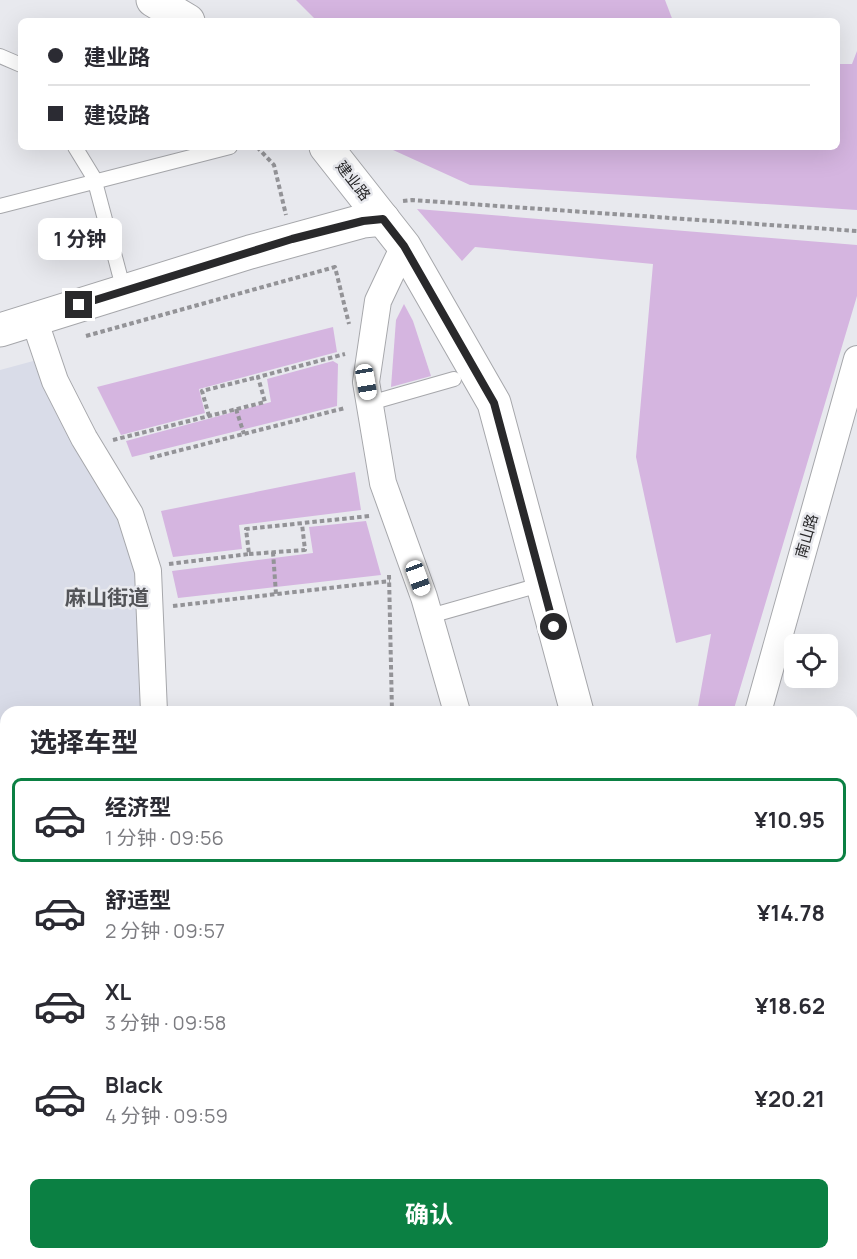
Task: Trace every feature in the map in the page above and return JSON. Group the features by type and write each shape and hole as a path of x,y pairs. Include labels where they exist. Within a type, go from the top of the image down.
{"street":[{"path":"153,0 183,18"},
{"name":"建业路","path":"328,150 373,215 404,246 494,403 575,706"},
{"path":"0,330 373,215"},
{"path":"404,246 378,302 366,382 357,406 430,616 455,706"},
{"path":"34,319 55,381 89,446 130,514 147,567 154,706"},
{"name":"南山路","path":"760,706 857,359"}],"lane":[{"path":"0,57 18,64"},
{"path":"77,150 95,182 124,291"},
{"path":"0,206 218,150"},
{"path":"357,406 454,379"},
{"path":"430,616 543,584"}],"path":[{"path":"260,150 274,165 292,239"},
{"path":"373,215 412,200 857,231"},
{"path":"86,336 335,267 350,327"},
{"path":"344,363 345,348"},
{"path":"209,416 202,391 345,354"},
{"path":"89,446 265,402 258,377"},
{"path":"344,398 357,406"},
{"path":"348,419 357,406"},
{"path":"150,458 357,406"},
{"path":"236,410 244,434"},
{"path":"249,554 246,529 370,516 369,505"},
{"path":"147,567 249,554 305,550 302,523"},
{"path":"273,552 276,594"},
{"path":"389,572 392,706"},
{"path":"150,608 390,581"}],"shaded area":[{"path":"296,0 665,0 672,18 314,18"},
{"path":"857,51 857,210 470,185 393,150 840,150 840,64 852,64"},
{"path":"417,209 857,245 857,296 735,706 698,706 711,634 676,643 636,457 653,264 475,247 462,261"},
{"path":"404,304 413,321 431,376 391,387 396,320"},
{"path":"333,327 337,352 199,389 205,413 121,435 97,387"},
{"path":"37,360 116,509 137,570 144,706 0,706 0,370"},
{"path":"333,361 338,364 337,406 132,457 126,441 271,402 267,379"},
{"path":"355,472 361,510 239,525 242,549 173,557 161,511"},
{"path":"366,521 381,575 178,598 172,571 313,553 309,527"}],"district":[{"name":"麻山街道","path":"107,598"}],"route":[{"path":"79,305 292,239 363,221 383,219 404,246 494,403 554,627"}]}
